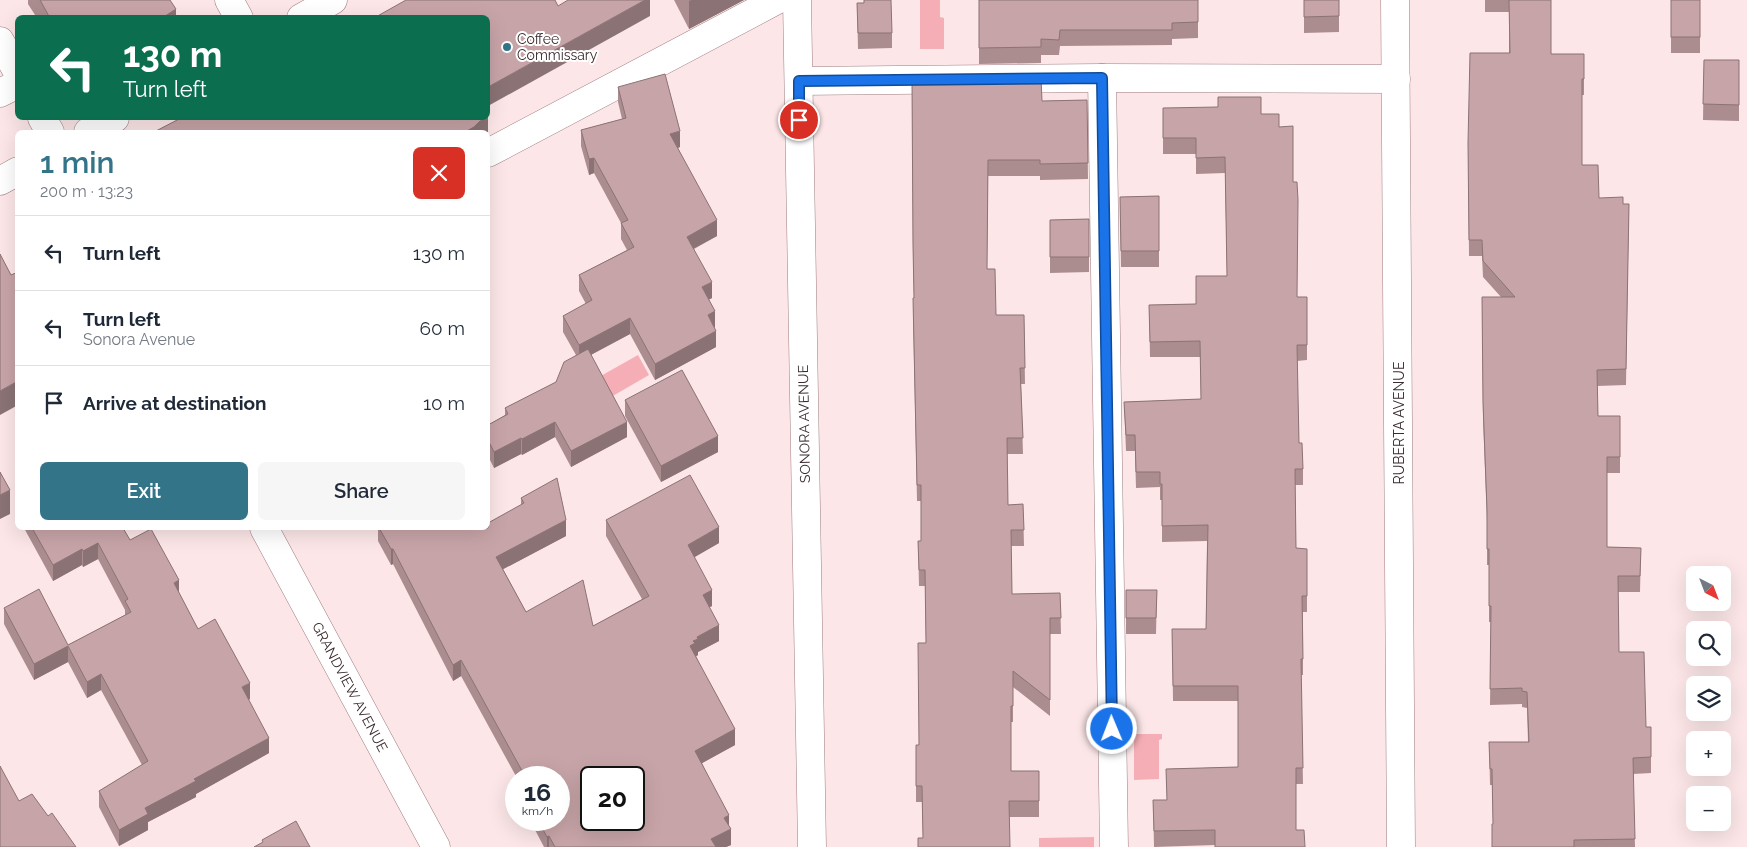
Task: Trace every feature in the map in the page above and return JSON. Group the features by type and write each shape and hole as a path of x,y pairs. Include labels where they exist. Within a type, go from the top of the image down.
{"street":[{"path":"229,0 237,15"},
{"path":"306,15 333,0"},
{"path":"490,152 777,0"},
{"name":"SONORA AVENUE","path":"797,0 812,847"},
{"name":"RUBERTA AVENUE","path":"1395,0 1402,847"},
{"path":"0,41 15,68"},
{"path":"1102,78 1114,847"},
{"path":"799,81 1102,78 1396,79"},
{"path":"0,93 15,86"},
{"path":"92,130 111,120"},
{"path":"0,180 15,172"},
{"name":"GRANDVIEW AVENUE","path":"265,530 436,847"}],"shaded area":[{"path":"920,0 940,0 940,17 944,18 944,49 920,49"},
{"path":"638,355 649,375 611,397 599,377"},
{"path":"1134,734 1162,734 1162,739 1159,740 1159,779 1134,780"},
{"path":"1094,837 1094,847 1039,847 1039,838"}],"building":[{"path":"40,0 170,0 176,9 167,15 48,15"},
{"path":"406,0 555,0 558,6 568,0 645,0 490,86 490,15 379,15"},
{"path":"864,0 891,0 892,33 858,33 857,3 864,3"},
{"path":"979,0 1198,0 1198,22 1172,23 1172,30 1060,30 1059,40 1041,39 1041,47 979,48"},
{"path":"1304,0 1339,0 1339,16 1304,17"},
{"path":"1509,0 1551,0 1551,54 1584,54 1584,79 1582,79 1582,165 1598,165 1599,198 1623,197 1623,204 1629,204 1626,369 1597,370 1598,416 1620,416 1620,457 1607,457 1607,547 1641,548 1640,576 1618,576 1619,652 1644,652 1646,727 1651,727 1651,757 1633,758 1635,839 1574,840 1574,847 1492,847 1492,769 1490,769 1489,742 1529,742 1527,692 1522,691 1522,688 1490,689 1491,606 1489,606 1489,549 1487,549 1482,297 1515,297 1483,261 1482,240 1469,240 1468,143 1470,53 1510,53"},
{"path":"1671,0 1700,0 1700,37 1671,37"},
{"path":"1704,60 1739,60 1739,105 1703,104"},
{"path":"665,74 680,131 670,134 717,220 687,237 712,282 702,287 715,311 708,315 716,331 655,364 630,318 579,345 563,316 592,300 579,275 634,247 621,223 628,220 594,158 589,159 581,130 626,118 618,87"},
{"path":"1041,78 1042,101 1087,100 1088,163 1040,164 1040,160 988,160 987,269 995,269 996,315 1024,315 1025,368 1020,368 1023,438 1007,438 1008,505 1023,504 1024,530 1011,530 1012,594 1060,593 1061,618 1050,618 1050,700 1013,671 1011,771 1039,771 1039,801 1009,801 1010,847 918,847 918,838 923,838 922,786 916,786 916,745 919,745 918,643 926,643 925,570 919,570 918,541 921,541 921,485 917,485 913,298 912,83 959,83 962,79"},
{"path":"1218,97 1261,97 1261,114 1279,114 1279,127 1293,126 1293,182 1297,182 1298,200 1297,297 1307,297 1307,345 1297,345 1299,443 1302,443 1303,469 1295,469 1296,548 1307,549 1307,596 1302,596 1303,768 1296,768 1296,830 1304,830 1305,847 1215,847 1215,830 1154,831 1153,800 1167,800 1166,769 1238,767 1238,686 1173,686 1172,629 1206,629 1208,525 1162,526 1162,484 1160,484 1160,472 1136,472 1135,435 1126,435 1124,402 1201,399 1200,341 1150,342 1149,305 1196,304 1196,276 1227,276 1225,157 1196,158 1196,138 1163,138 1163,108 1218,107"},
{"path":"177,120 482,120 469,130 158,130"},
{"path":"1159,196 1159,251 1121,251 1120,197"},
{"path":"1089,219 1089,257 1050,257 1050,220"},
{"path":"0,254 11,275 15,273 15,383 0,391"},
{"path":"588,349 627,422 571,451 555,422 494,452 490,444 490,424 508,414 505,408 556,382 564,362"},
{"path":"682,370 718,436 661,466 625,400"},
{"path":"0,472 10,490 0,495"},
{"path":"690,475 719,527 688,545 712,590 703,595 719,625 697,637 698,639 693,641 695,643 690,646 735,729 695,751 729,815 724,818 731,829 711,839 716,847 555,847 544,831 570,831 570,766 519,766 461,660 453,665 393,549 391,549 380,530 490,530 490,522 524,503 521,498 557,478 566,520 496,557 526,612 583,580 593,626 649,596 606,520"},
{"path":"33,530 124,530 130,540 152,530 179,580 174,583 198,629 215,619 250,683 242,687 269,738 194,779 196,781 145,808 148,814 119,830 99,791 148,761 101,674 87,682 68,646 34,664 4,608 39,589 68,645 131,612 125,601 128,599 98,543 83,551 82,549 53,565"},
{"path":"1126,590 1157,590 1156,618 1126,618"},
{"path":"0,766 19,801 32,794 48,816 52,813 76,847 0,847"},
{"path":"296,821 310,847 254,847 263,842 262,840"}],"place":[{"name":"Coffee Commissary","path":"507,47"}],"route":[{"path":"799,120 799,81 1102,78 1112,729"}]}
